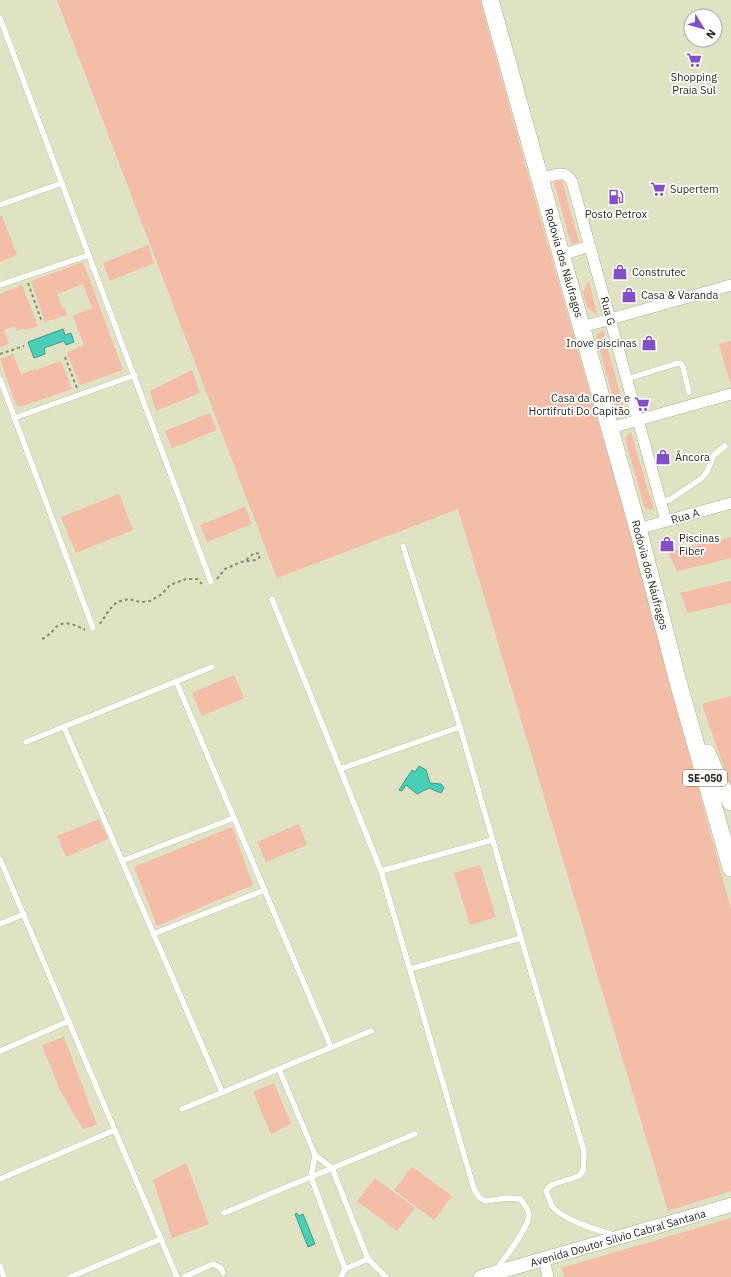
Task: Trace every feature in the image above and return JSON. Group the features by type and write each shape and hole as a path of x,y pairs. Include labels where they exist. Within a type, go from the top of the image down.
{"main road":[{"name":"Rodovia dos Náufragos","path":"490,0 638,529 680,689"},
{"name":"SE-050","path":"680,689 721,786 731,802"},
{"name":"SE-050","path":"680,689 727,838 731,868"}],"street":[{"name":"Rua G","path":"540,179 562,173 571,179 666,521"},
{"path":"562,255 590,246"},
{"path":"582,327 731,285"},
{"path":"610,428 731,394"},
{"name":"Rua A","path":"638,529 731,502"},
{"name":"Avenida Doutor Silvio Cabral Santana","path":"488,1275 731,1205"},
{"path":"544,1259 548,1277"}],"lane":[{"path":"0,18 2,29 135,375 211,582"},
{"path":"0,205 62,183"},
{"path":"0,285 89,255"},
{"path":"627,379 678,363 683,367 689,392"},
{"path":"14,418 135,375"},
{"path":"0,379 93,628"},
{"path":"661,502 671,499 702,478 707,472 714,455 725,446"},
{"path":"403,546 460,727 520,938 584,1151 583,1167 579,1176 551,1185 546,1191 552,1206 566,1217 587,1226 621,1237"},
{"path":"272,599 381,871 474,1189 479,1197 485,1201 508,1198 520,1199 526,1206 529,1215 527,1224 488,1275"},
{"path":"26,742 212,667"},
{"path":"176,681 331,1047"},
{"path":"64,727 222,1092"},
{"path":"340,769 460,727"},
{"path":"122,861 234,818"},
{"path":"381,871 492,840"},
{"path":"0,859 177,1277"},
{"path":"153,934 265,890"},
{"path":"0,924 24,914"},
{"path":"410,968 520,938"},
{"path":"0,1051 69,1021"},
{"path":"182,1108 371,1031"},
{"path":"279,1069 314,1155 311,1177 345,1269"},
{"path":"0,1179 115,1130"},
{"path":"224,1213 415,1134"},
{"path":"314,1155 332,1168 368,1259 386,1277"},
{"path":"70,1277 161,1240"},
{"path":"341,1277 345,1269 368,1259"},
{"path":"184,1277 213,1264 221,1268 223,1273"},
{"path":"0,1266 4,1277"}],"path":[{"path":"26,276 42,322"},
{"path":"0,354 24,346"},
{"path":"65,357 79,394"},
{"path":"42,639 49,636 57,626 65,623 74,625 86,631 98,627 104,620 109,610 117,602 129,599 140,602 150,601 162,594 170,585 186,579 197,579 202,584 211,582 219,578 225,569 244,562 255,560 259,558 260,554 254,553 244,562"}],"shaded area":[{"path":"57,0 480,0 624,512 731,910 731,1191 668,1211 458,509 277,578"},
{"path":"562,180 579,242 571,244 554,182"},
{"path":"2,216 17,255 0,262 0,217"},
{"path":"148,245 154,263 110,281 103,263"},
{"path":"83,262 123,370 80,385 67,353 84,345 73,316 92,308 83,284 57,294 62,308 64,307 67,315 45,322 31,281"},
{"path":"589,281 597,315 587,307 583,292"},
{"path":"22,285 38,326 25,330 23,328 17,331 15,326 4,330 9,344 0,347 0,294"},
{"path":"603,331 626,416 617,411 596,337 597,334"},
{"path":"731,341 731,382 730,382 719,344"},
{"path":"13,354 21,374 61,361 72,389 20,407 16,404 0,359"},
{"path":"192,370 200,393 156,411 150,391"},
{"path":"210,413 217,430 172,448 165,431"},
{"path":"631,432 654,510 648,509 644,506 625,438"},
{"path":"119,494 133,530 76,553 61,517"},
{"path":"245,507 252,524 207,542 200,525"},
{"path":"731,537 731,558 677,571 668,552"},
{"path":"731,581 731,603 688,613 680,593"},
{"path":"234,675 244,698 202,716 192,693"},
{"path":"731,696 731,788 702,704"},
{"path":"99,819 108,839 66,857 57,836"},
{"path":"299,824 307,845 266,862 257,842"},
{"path":"232,827 253,885 157,926 134,867"},
{"path":"480,865 496,917 470,925 454,873"},
{"path":"64,1037 97,1125 83,1129 60,1090 42,1045"},
{"path":"274,1083 291,1124 271,1134 253,1092"},
{"path":"186,1163 209,1224 172,1238 153,1180"},
{"path":"412,1167 452,1196 434,1220 394,1190"},
{"path":"375,1178 415,1208 397,1231 357,1201"},
{"path":"731,1218 731,1277 564,1277 562,1268"}],"water":[{"path":"63,329 65,335 71,333 74,342 66,345 64,341 44,348 45,354 34,358 28,342"},
{"path":"419,766 426,770 430,783 441,784 444,788 441,793 429,788 417,794 406,785 402,791 399,790 412,770 415,772"},
{"path":"297,1213 299,1216 303,1214 315,1244 308,1247 295,1214"}],"place":[{"name":"Shopping Praia Sul","path":"694,60"},
{"name":"Supertem","path":"658,189"},
{"name":"Posto Petrox","path":"616,197"},
{"name":"Construtec","path":"620,272"},
{"name":"Casa & Varanda","path":"629,295"},
{"name":"Inove piscinas","path":"649,343"},
{"name":"Casa da Carne e Hortifruti Do Capitão","path":"642,404"},
{"name":"Âncora","path":"663,457"},
{"name":"Piscinas Fiber","path":"667,544"}]}
